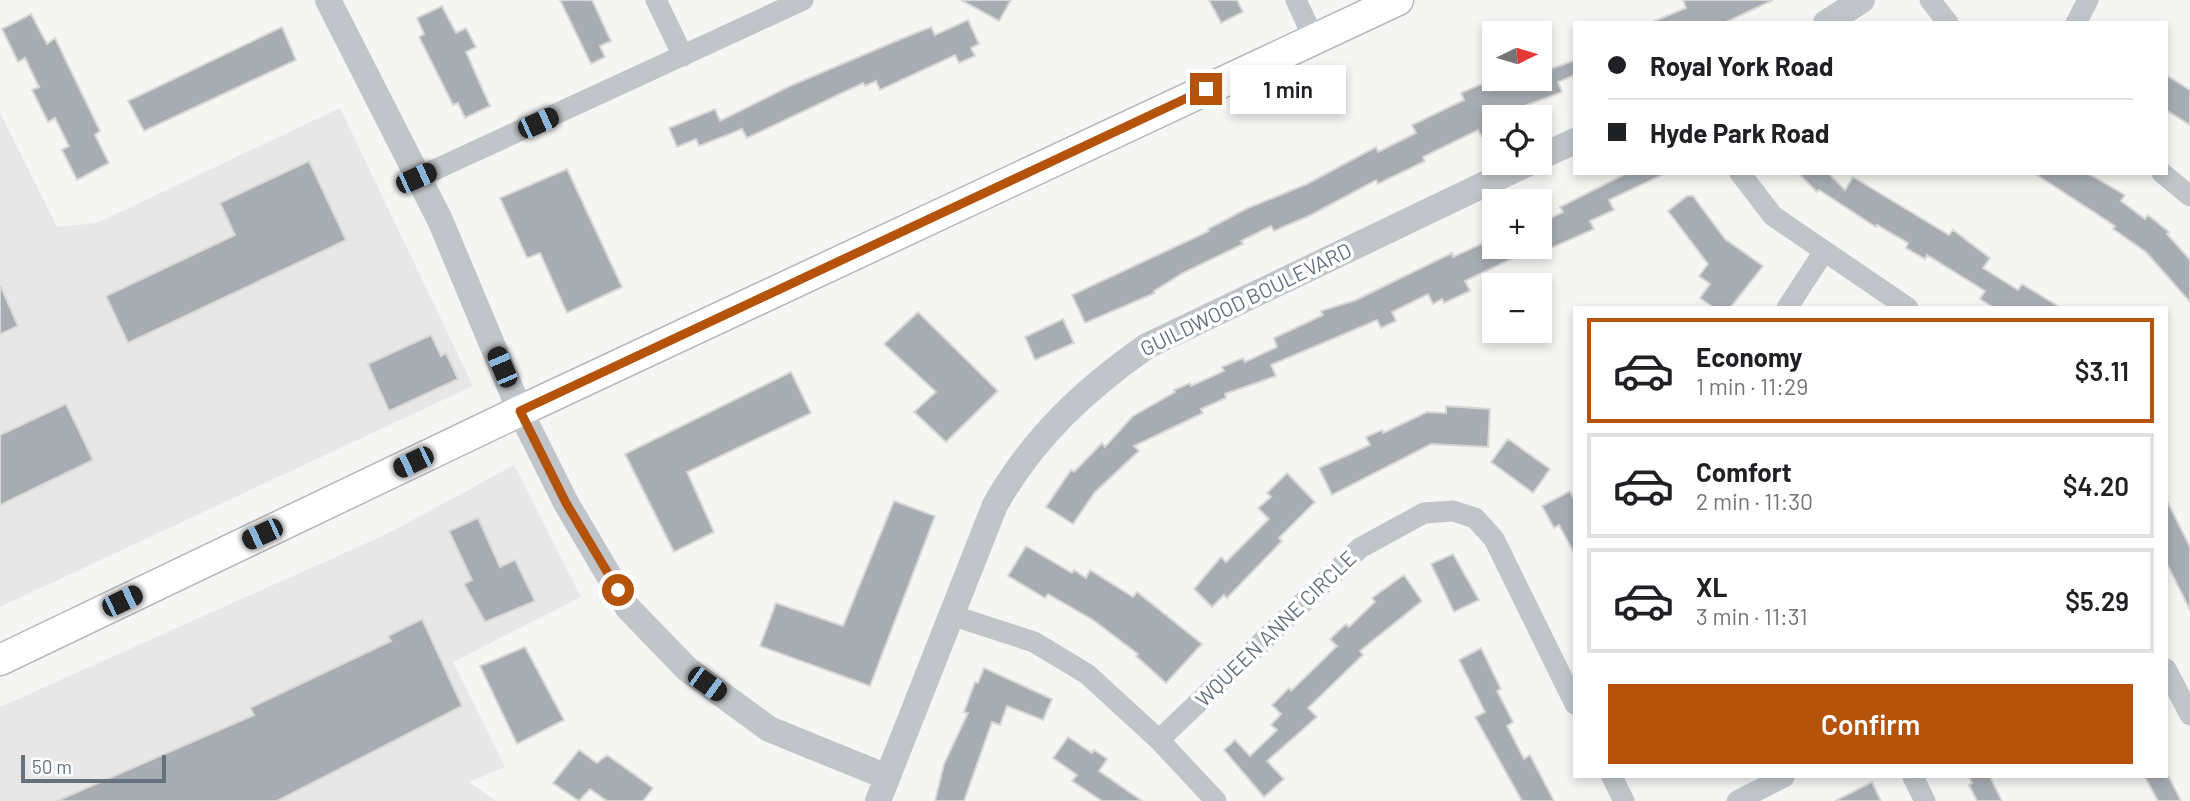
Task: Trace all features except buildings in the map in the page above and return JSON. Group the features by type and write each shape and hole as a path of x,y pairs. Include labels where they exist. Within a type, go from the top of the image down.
{"main road":[{"path":"0,660 520,411 1398,0"}],"street":[{"path":"328,0 416,178 440,220 520,411 566,503 628,608 687,669 769,729 882,789"},
{"path":"656,0 683,56"},
{"path":"416,178 803,0"},
{"path":"1296,0 1314,39"},
{"path":"1829,21 1862,0"},
{"path":"1930,0 1946,21"},
{"path":"2077,21 2088,0"},
{"path":"1552,152 1573,142"},
{"name":"GUILDWOOD BOULEVARD","path":"882,789 995,505 1015,470 1060,415 1105,375 1147,346 1504,175"},
{"path":"1742,175 1773,216 1905,306"},
{"path":"2164,175 2190,196"},
{"path":"1788,306 1824,253"},
{"name":"WQUEEN ANNE CIRCLE","path":"1159,740 1360,548 1424,513 1453,511 1475,518 1494,539 1573,700"},
{"path":"951,615 1034,642 1087,674 1159,740 1216,801"},
{"path":"2168,672 2190,715"},
{"path":"1612,778 1624,801"},
{"path":"1737,801 1782,778"},
{"path":"1914,778 1926,801"}],"shaded area":[{"path":"340,108 473,386 0,607 0,113 57,227 97,223"},
{"path":"514,465 581,597 453,662 505,767 469,782 496,801 0,801 0,707 389,533"}],"route":[{"path":"618,590 566,503 520,411 1206,89"}]}
